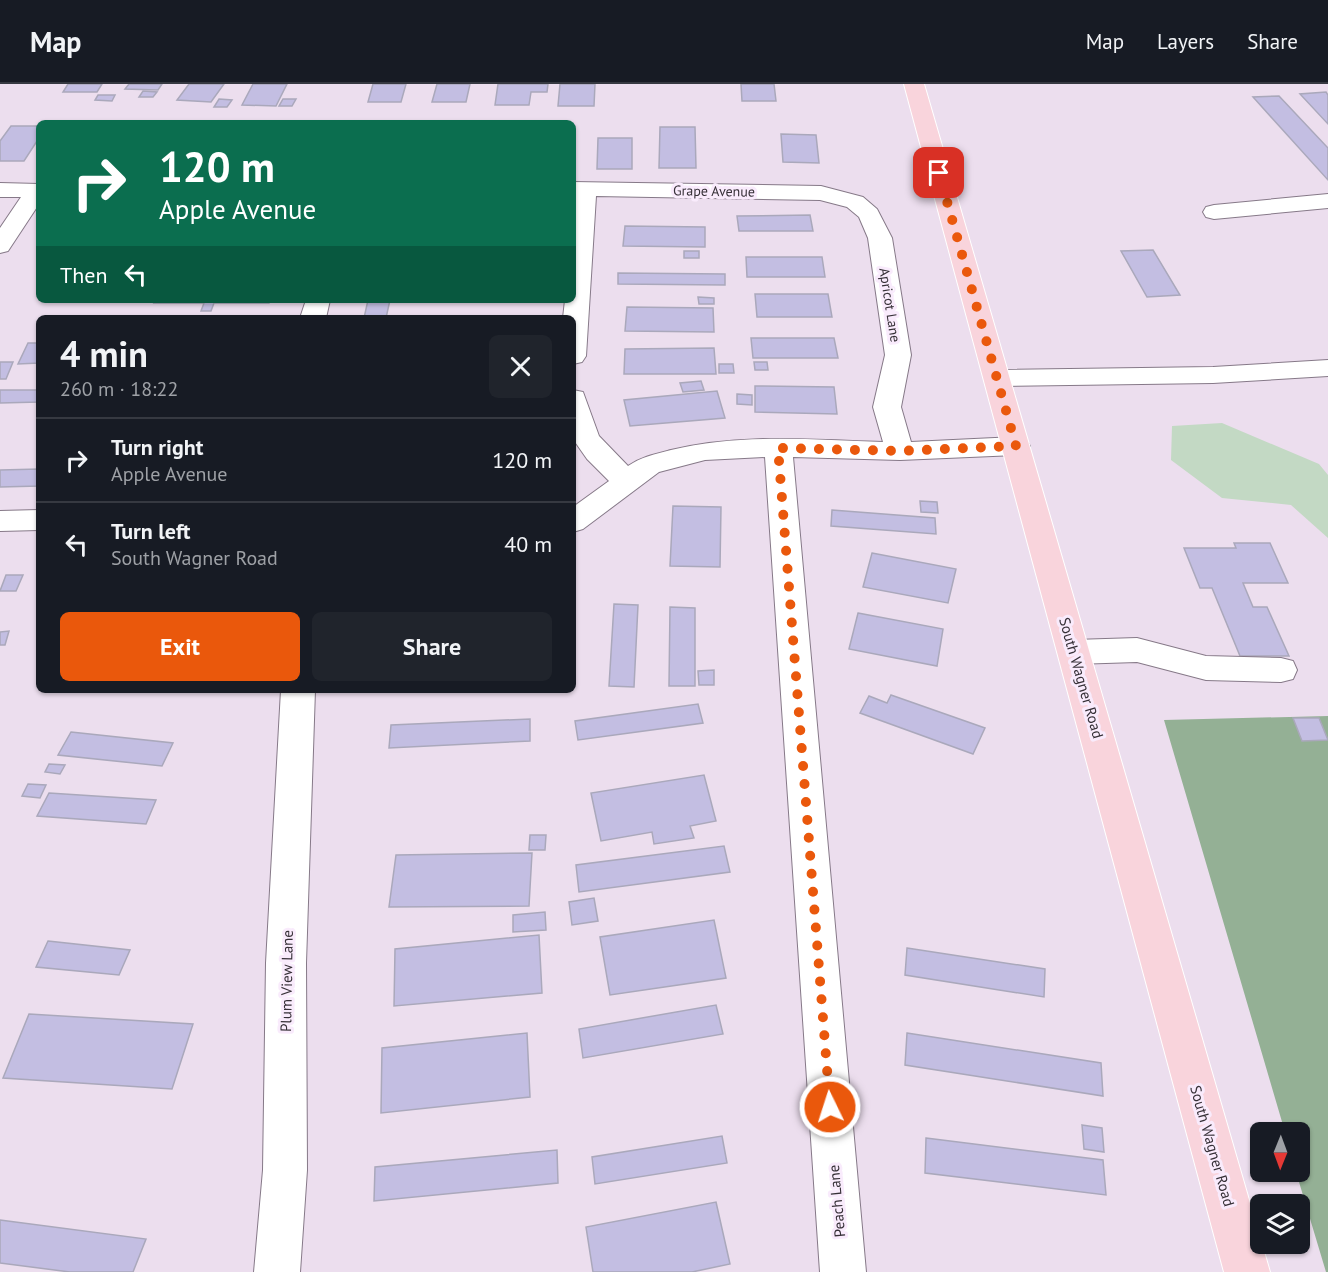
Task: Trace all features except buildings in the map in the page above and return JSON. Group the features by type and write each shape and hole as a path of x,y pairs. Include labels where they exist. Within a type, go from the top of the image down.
{"main road":[{"name":"South Wagner Road","path":"914,84 1247,1272"}],"street":[{"path":"576,272 579,189"},
{"name":"Grape Avenue","path":"579,189 820,193 855,202"},
{"path":"0,190 36,191"},
{"path":"0,246 36,192"},
{"path":"1215,212 1328,201"},
{"name":"Apricot Lane","path":"855,202 869,214 880,238 898,355 887,407 900,451"},
{"path":"997,378 1213,375 1328,368"},
{"path":"576,414 578,424 593,450 626,480"},
{"path":"576,520 649,465 705,451 778,448 900,451 1016,446"},
{"name":"Peach Lane","path":"778,448 843,1272"},
{"path":"0,520 36,520"},
{"path":"1074,652 1137,650 1206,668 1281,670"},
{"name":"Plum View Lane","path":"277,1272 285,1170 286,963 297,693"}],"green space":[{"path":"1222,423 1319,464 1328,475 1328,538 1291,505 1222,498 1171,460 1172,426"},
{"path":"1328,716 1328,1272 1326,1272 1310,1219 1310,1194 1303,1194 1299,1182 1310,1182 1310,1122 1282,1122 1164,720"}],"route":[{"path":"830,1107 778,448 900,451 1016,446 939,173"}]}
